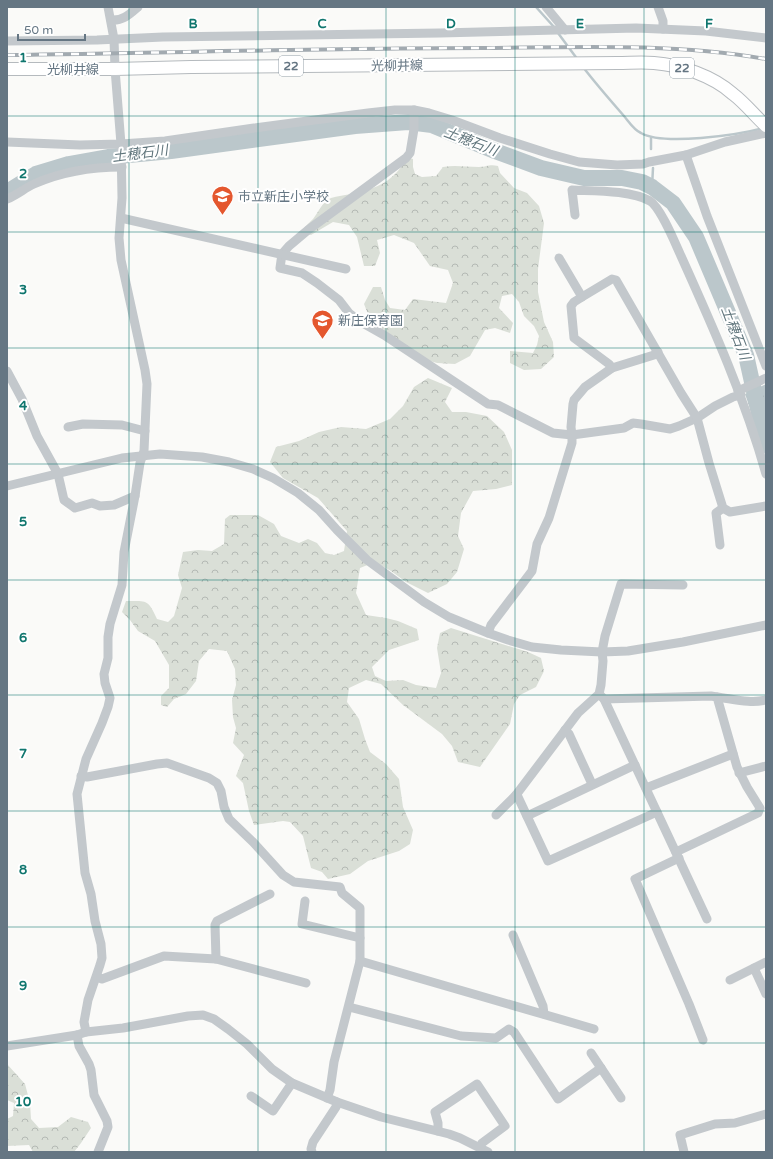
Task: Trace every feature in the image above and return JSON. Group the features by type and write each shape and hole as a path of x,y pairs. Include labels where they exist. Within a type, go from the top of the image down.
{"main road":[{"name":"光柳井線","path":"7,69 656,63 680,67 700,74 717,83 733,93 765,127"}],"street":[{"path":"98,1152 108,1127 107,1121 94,1095 91,1070 79,1046 88,1000 97,977 102,958 101,944 95,921 91,894 85,873 77,794 86,759 108,707 110,698 105,683 104,674 108,658 110,624 122,585 124,552 140,463 143,456 147,384 121,260 119,238 122,198 121,146 114,39 108,7"},
{"path":"111,20 116,21 126,17 138,7"},
{"path":"546,7 563,30"},
{"path":"658,7 663,21 663,29"},
{"path":"7,42 163,37 440,33 636,28 706,30 766,38"},
{"path":"7,142 121,146 368,113 395,110 414,110 452,120 500,138 579,162 617,165 643,164 686,155 765,127"},
{"path":"414,110 414,129 410,153 406,158 288,246 282,254 280,268 302,273 339,300 349,313 361,322 384,335 488,404 498,405 553,433 572,435 624,428 633,423 670,429 697,418 715,406 766,378"},
{"path":"686,155 707,216 766,366"},
{"path":"7,199 33,185 60,175 121,164"},
{"path":"575,215 572,190 612,192 636,196 650,201 656,206 666,225 740,392 766,474"},
{"path":"121,218 346,268"},
{"path":"560,258 582,297"},
{"path":"612,368 609,364 574,338 571,306 574,302 612,279 616,280 697,418 723,508 730,512 766,506"},
{"path":"488,633 491,625 532,571 537,544 549,518 572,443 571,427 574,400 585,387 612,368 654,355 658,352"},
{"path":"7,372 22,399 37,436 58,474 64,500 75,508 92,503 100,506 114,505 135,496"},
{"path":"68,427 83,424 122,425 145,430"},
{"path":"7,486 122,458 160,454 202,457 229,462 253,469 273,478 298,493 319,510 367,560 424,602 449,617 488,633 532,647 602,652 628,651 766,625"},
{"path":"720,545 716,513 723,508"},
{"path":"683,585 621,584 605,636 602,652 603,661 601,685 602,697 707,919"},
{"path":"496,815 516,795 578,713 602,697 711,696 752,701 766,700"},
{"path":"703,1040 635,879 758,812 760,808 739,773 717,697"},
{"path":"565,730 569,734 592,784"},
{"path":"646,788 733,754"},
{"path":"81,776 167,763 209,778 217,783 222,790 224,807 229,819 253,842 283,875 294,882 340,887 342,893 360,908 360,961 334,1062 330,1090 327,1098"},
{"path":"527,816 635,765"},
{"path":"739,773 766,766"},
{"path":"516,795 548,861 656,812"},
{"path":"216,960 215,925 217,920 270,894"},
{"path":"305,901 302,924 360,938"},
{"path":"513,935 543,1006 544,1014"},
{"path":"97,977 102,979 164,956 216,960 306,983"},
{"path":"360,961 594,1029"},
{"path":"730,980 766,962"},
{"path":"754,968 766,994"},
{"path":"349,1007 461,1036 496,1038 509,1029 514,1032 558,1099 601,1068"},
{"path":"7,1046 123,1028 188,1016 203,1015 214,1019 228,1029 272,1069 292,1082 337,1102 388,1119 460,1138 484,1150"},
{"path":"591,1053 621,1098"},
{"path":"251,1096 272,1111 292,1082"},
{"path":"438,1131 438,1123 435,1112 477,1084 505,1126 482,1143 484,1150"},
{"path":"312,1152 311,1149 313,1142 336,1107 337,1102"},
{"path":"684,1152 680,1135 715,1124 735,1123 766,1114"}],"green space":[{"path":"407,158 413,159 415,174 422,177 436,176 443,167 498,166 500,173 514,188 527,193 539,206 544,223 538,269 538,292 544,322 553,342 554,357 541,369 524,370 510,363 510,351 533,353 539,336 534,326 524,316 519,302 512,294 502,296 499,308 513,323 510,333 495,328 485,330 470,356 455,364 430,361 404,345 370,319 364,304 373,287 381,287 385,300 390,308 405,310 413,299 446,303 453,283 448,270 430,266 414,243 394,235 377,240 380,253 375,266 364,266 357,237 349,225 333,222 311,235 301,233 328,200 333,197 370,189 384,183 396,173"},
{"path":"428,378 452,388 445,402 452,412 466,412 487,416 504,432 512,450 512,485 496,489 473,491 461,513 458,536 464,549 457,572 447,584 428,593 406,582 375,562 360,568 356,593 366,615 398,621 417,629 419,640 389,650 372,667 375,676 386,681 403,680 416,685 436,688 441,673 437,648 440,633 451,628 528,652 541,658 544,671 536,687 520,695 514,704 510,724 480,767 458,762 452,746 442,734 403,705 381,684 366,680 349,688 347,702 359,719 370,752 386,764 399,779 403,807 413,830 410,844 399,851 368,861 350,874 328,879 322,872 311,868 303,836 290,822 283,821 254,825 249,811 243,783 236,776 244,755 233,743 236,728 233,717 232,700 236,685 235,669 227,651 209,649 199,661 196,681 186,694 174,699 167,707 161,705 161,696 169,688 169,665 155,641 138,631 122,612 126,601 143,601 149,605 157,619 168,622 174,616 182,588 178,575 183,552 198,550 212,551 224,544 225,519 230,515 258,515 274,524 281,536 299,543 308,539 317,543 325,553 334,555 344,551 347,531 318,498 283,478 270,462 276,447 299,441 319,432 341,427 366,429 390,419 403,406 414,387"},
{"path":"7,1064 25,1084 30,1103 31,1119 39,1128 58,1127 71,1117 88,1122 91,1128 74,1152 33,1152 29,1145 7,1146 7,1119 13,1116 14,1103 7,1100"}],"water":[{"path":"766,384 766,459 745,394"}],"waterway":[{"path":"536,7 554,27"},
{"path":"558,33 578,60"},
{"path":"583,67 634,128 638,132 652,137 666,139 701,138 737,134 764,128"},
{"name":"土穂石川","path":"7,192 36,174 69,164 108,157 171,151 355,126 408,122 432,125 541,168 584,178 622,178 642,182 652,187 673,203 696,237 746,355 766,445"},
{"path":"651,138 651,149"},
{"path":"652,187 653,168"}],"railway":[{"path":"7,55 365,49 625,47 696,50 766,59"}],"place":[{"name":"市立新庄小学校","path":"223,216"},
{"name":"新庄保育園","path":"323,340"}]}
